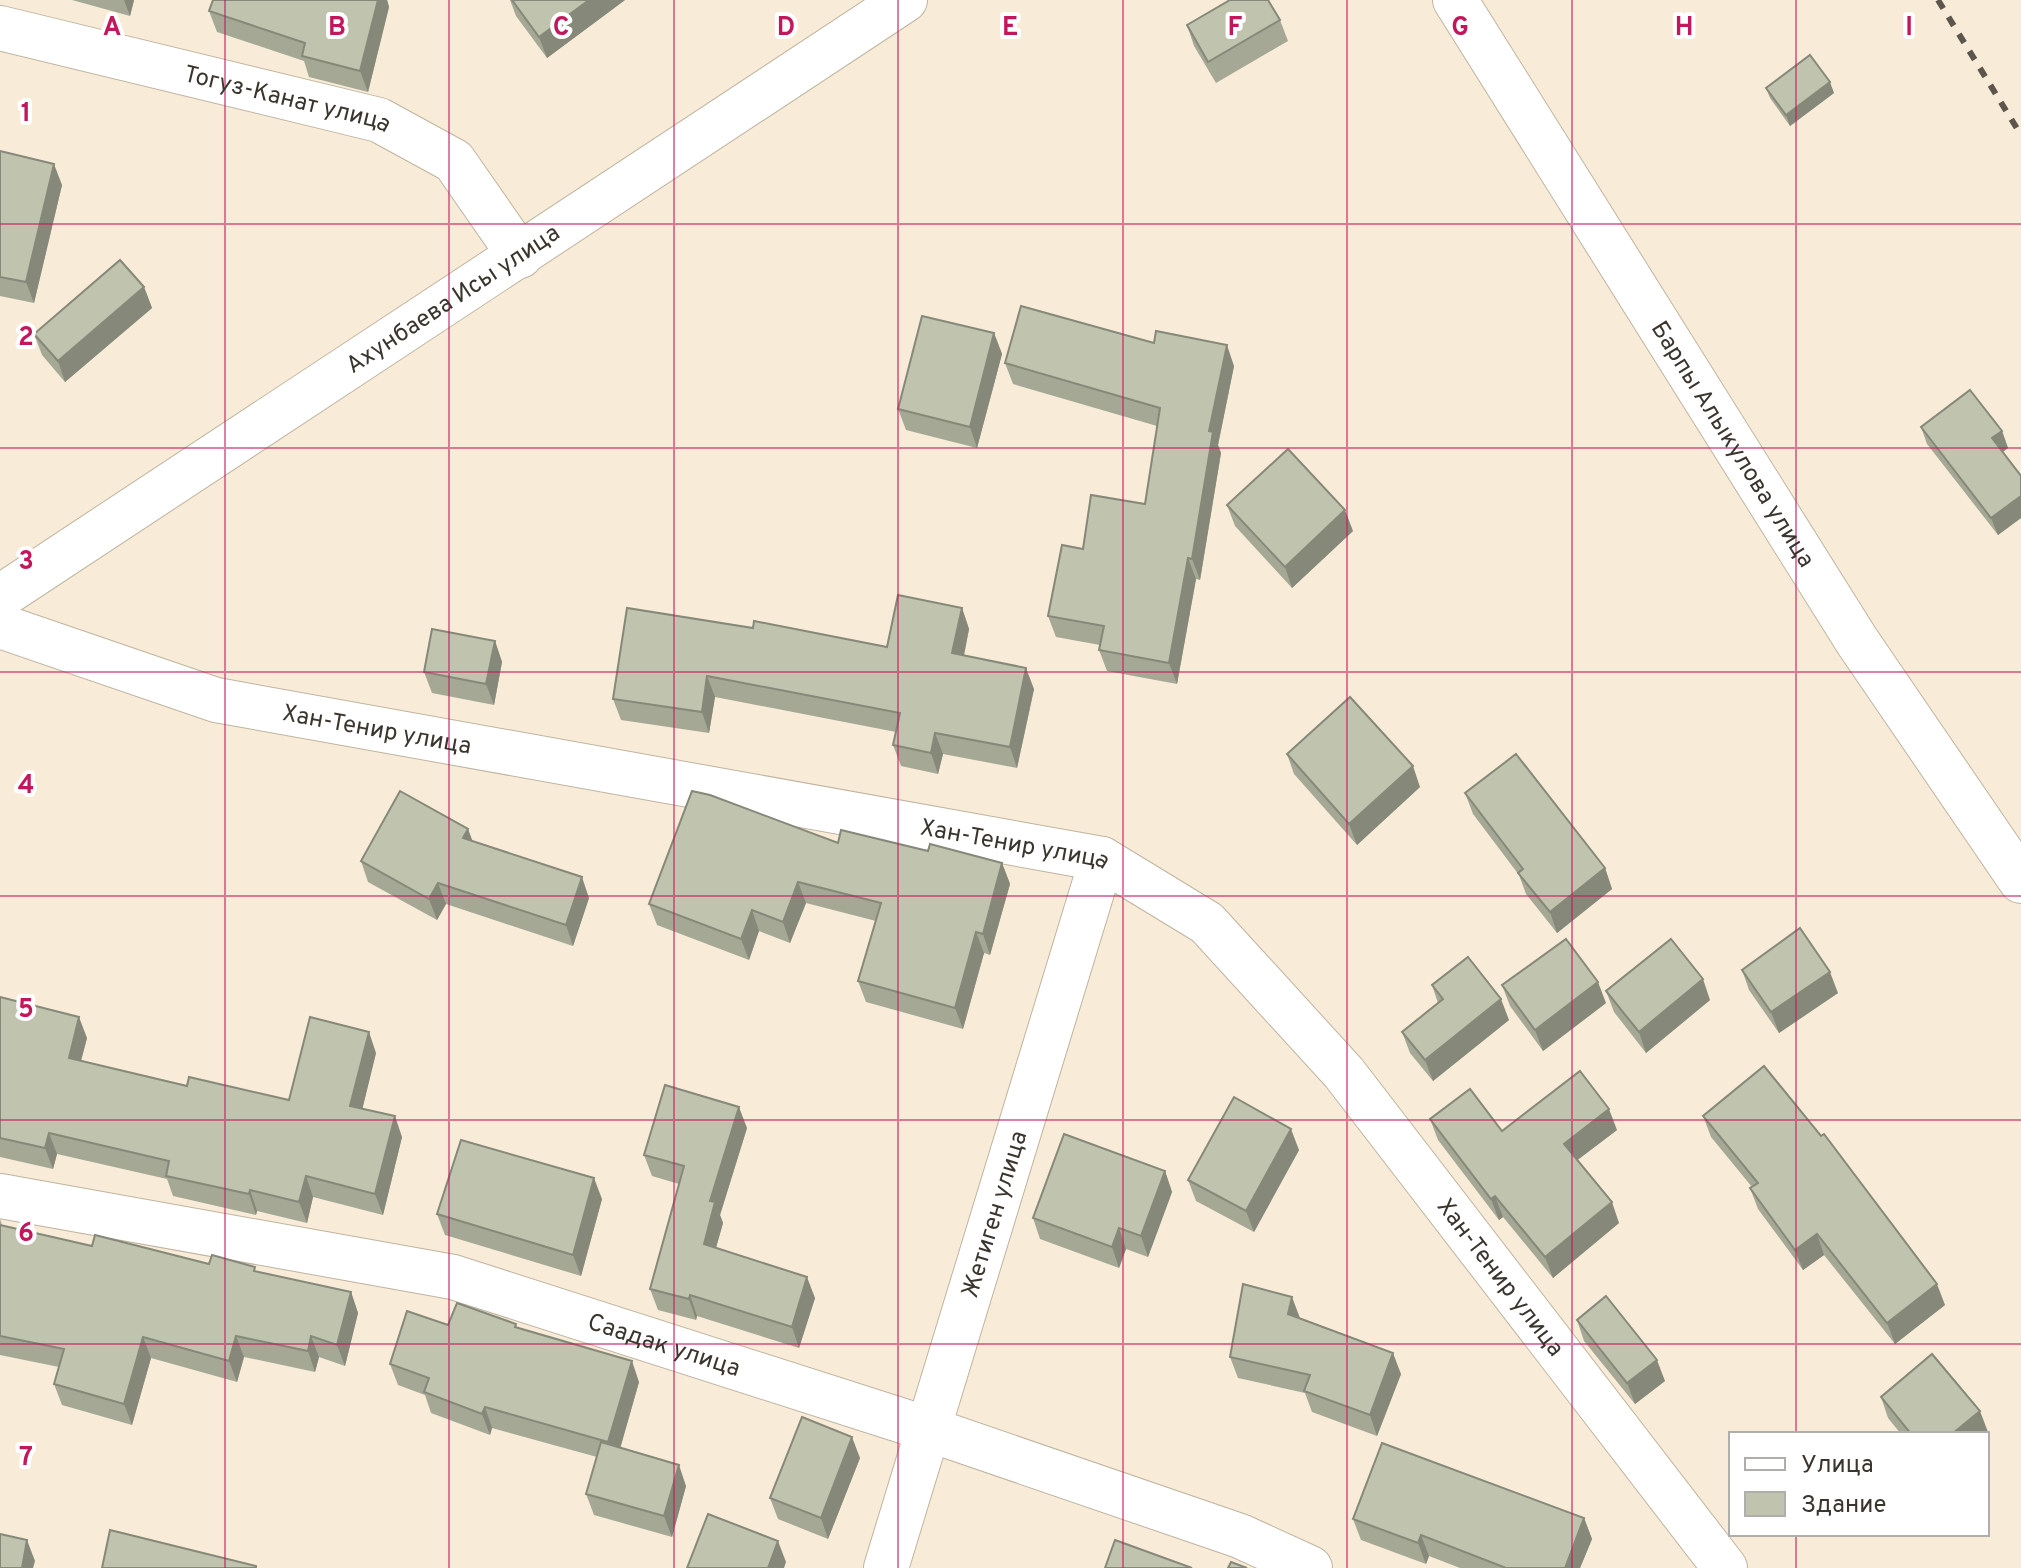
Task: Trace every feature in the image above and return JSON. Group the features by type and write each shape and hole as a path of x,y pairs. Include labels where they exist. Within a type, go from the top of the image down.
{"street":[{"name":"Ахунбаева Исы улица","path":"0,597 905,0"},
{"name":"Барпы Алыкулова улица","path":"1455,0 1840,615 2021,881"},
{"name":"Тогуз-Канат улица","path":"0,28 379,120 454,161 520,256"},
{"name":"Хан-Тенир улица","path":"0,626 216,700 1102,859 1207,923 1344,1073 1725,1568"},
{"name":"Жетиген улица","path":"886,1568 931,1430 1102,859"},
{"name":"Саадак улица","path":"0,1196 453,1277 931,1430 1240,1536 1310,1568"}],"building":[{"path":"213,0 378,0 360,71 302,56 305,43 209,11"},
{"path":"512,0 589,0 539,37"},
{"path":"1230,0 1268,0 1280,20 1208,62 1187,25"},
{"path":"1810,55 1830,82 1786,115 1766,88"},
{"path":"0,151 54,164 26,282 0,277"},
{"path":"120,260 144,287 58,361 34,334"},
{"path":"1021,306 1154,343 1156,331 1227,345 1209,431 1213,432 1192,559 1188,558 1169,663 1099,650 1104,626 1048,616 1062,545 1083,549 1091,495 1145,504 1160,408 1005,363"},
{"path":"922,316 994,333 970,427 898,409"},
{"path":"1970,390 2002,431 1992,438 2021,476 2021,496 1991,518 1921,427"},
{"path":"1288,449 1345,510 1285,567 1227,505"},
{"path":"898,595 962,608 952,653 1026,668 1010,747 935,733 931,753 893,745 900,713 707,676 702,712 613,699 627,608 753,628 754,621 887,647"},
{"path":"432,629 495,641 486,684 424,672"},
{"path":"1350,697 1413,766 1349,824 1287,754"},
{"path":"1516,754 1605,868 1550,912 1518,873 1523,869 1465,793"},
{"path":"400,791 468,829 463,838 582,877 566,925 438,883 429,899 361,861"},
{"path":"692,791 838,843 841,830 928,851 930,844 1002,863 983,934 976,932 955,1008 858,981 881,903 798,882 783,922 752,910 741,939 649,904"},
{"path":"1800,928 1830,972 1771,1012 1742,970"},
{"path":"1566,939 1598,982 1535,1030 1502,985"},
{"path":"1671,939 1703,979 1639,1032 1606,991"},
{"path":"1468,957 1501,999 1425,1060 1402,1032 1443,999 1432,985"},
{"path":"0,997 79,1017 69,1058 187,1086 189,1077 289,1100 310,1017 369,1032 350,1106 395,1116 375,1194 306,1176 299,1202 166,1176 169,1161 49,1133 45,1148 0,1138"},
{"path":"1764,1066 1821,1136 1824,1134 1937,1284 1887,1323 1817,1234 1795,1250 1750,1188 1758,1183 1703,1116"},
{"path":"1580,1071 1609,1109 1564,1144 1612,1202 1545,1257 1495,1196 1491,1199 1430,1119 1470,1089 1502,1131"},
{"path":"665,1085 739,1107 710,1201 715,1202 704,1244 807,1277 792,1327 690,1295 689,1299 650,1289 684,1166 644,1155"},
{"path":"1234,1097 1291,1129 1246,1211 1188,1180"},
{"path":"1064,1134 1165,1171 1141,1236 1119,1228 1112,1247 1033,1218"},
{"path":"461,1140 594,1178 573,1255 437,1214"},
{"path":"0,1225 92,1246 95,1235 209,1264 212,1255 255,1267 254,1271 351,1292 337,1345 311,1336 308,1351 236,1336 229,1361 143,1337 124,1404 54,1384 64,1349 0,1336"},
{"path":"1243,1284 1292,1297 1288,1314 1393,1353 1370,1415 1304,1391 1310,1375 1230,1357"},
{"path":"1606,1296 1657,1360 1627,1383 1577,1320"},
{"path":"457,1303 516,1324 515,1327 632,1361 608,1442 485,1407 482,1414 424,1392 429,1378 390,1364 407,1311 448,1325"},
{"path":"1932,1354 1980,1411 1954,1432 1909,1432 1881,1397"},
{"path":"802,1417 852,1437 821,1518 770,1498"},
{"path":"601,1442 679,1465 664,1516 586,1494"},
{"path":"1382,1443 1584,1518 1565,1568 1506,1568 1421,1535 1418,1543 1353,1519"},
{"path":"708,1514 778,1541 768,1568 687,1568"},
{"path":"110,1530 256,1566 256,1568 102,1568"},
{"path":"0,1534 27,1540 22,1568 0,1568"},
{"path":"1115,1540 1192,1568 1105,1568"},
{"path":"1231,1562 1247,1568 1228,1568"}],"railway":[{"path":"1938,0 2021,135"}]}
